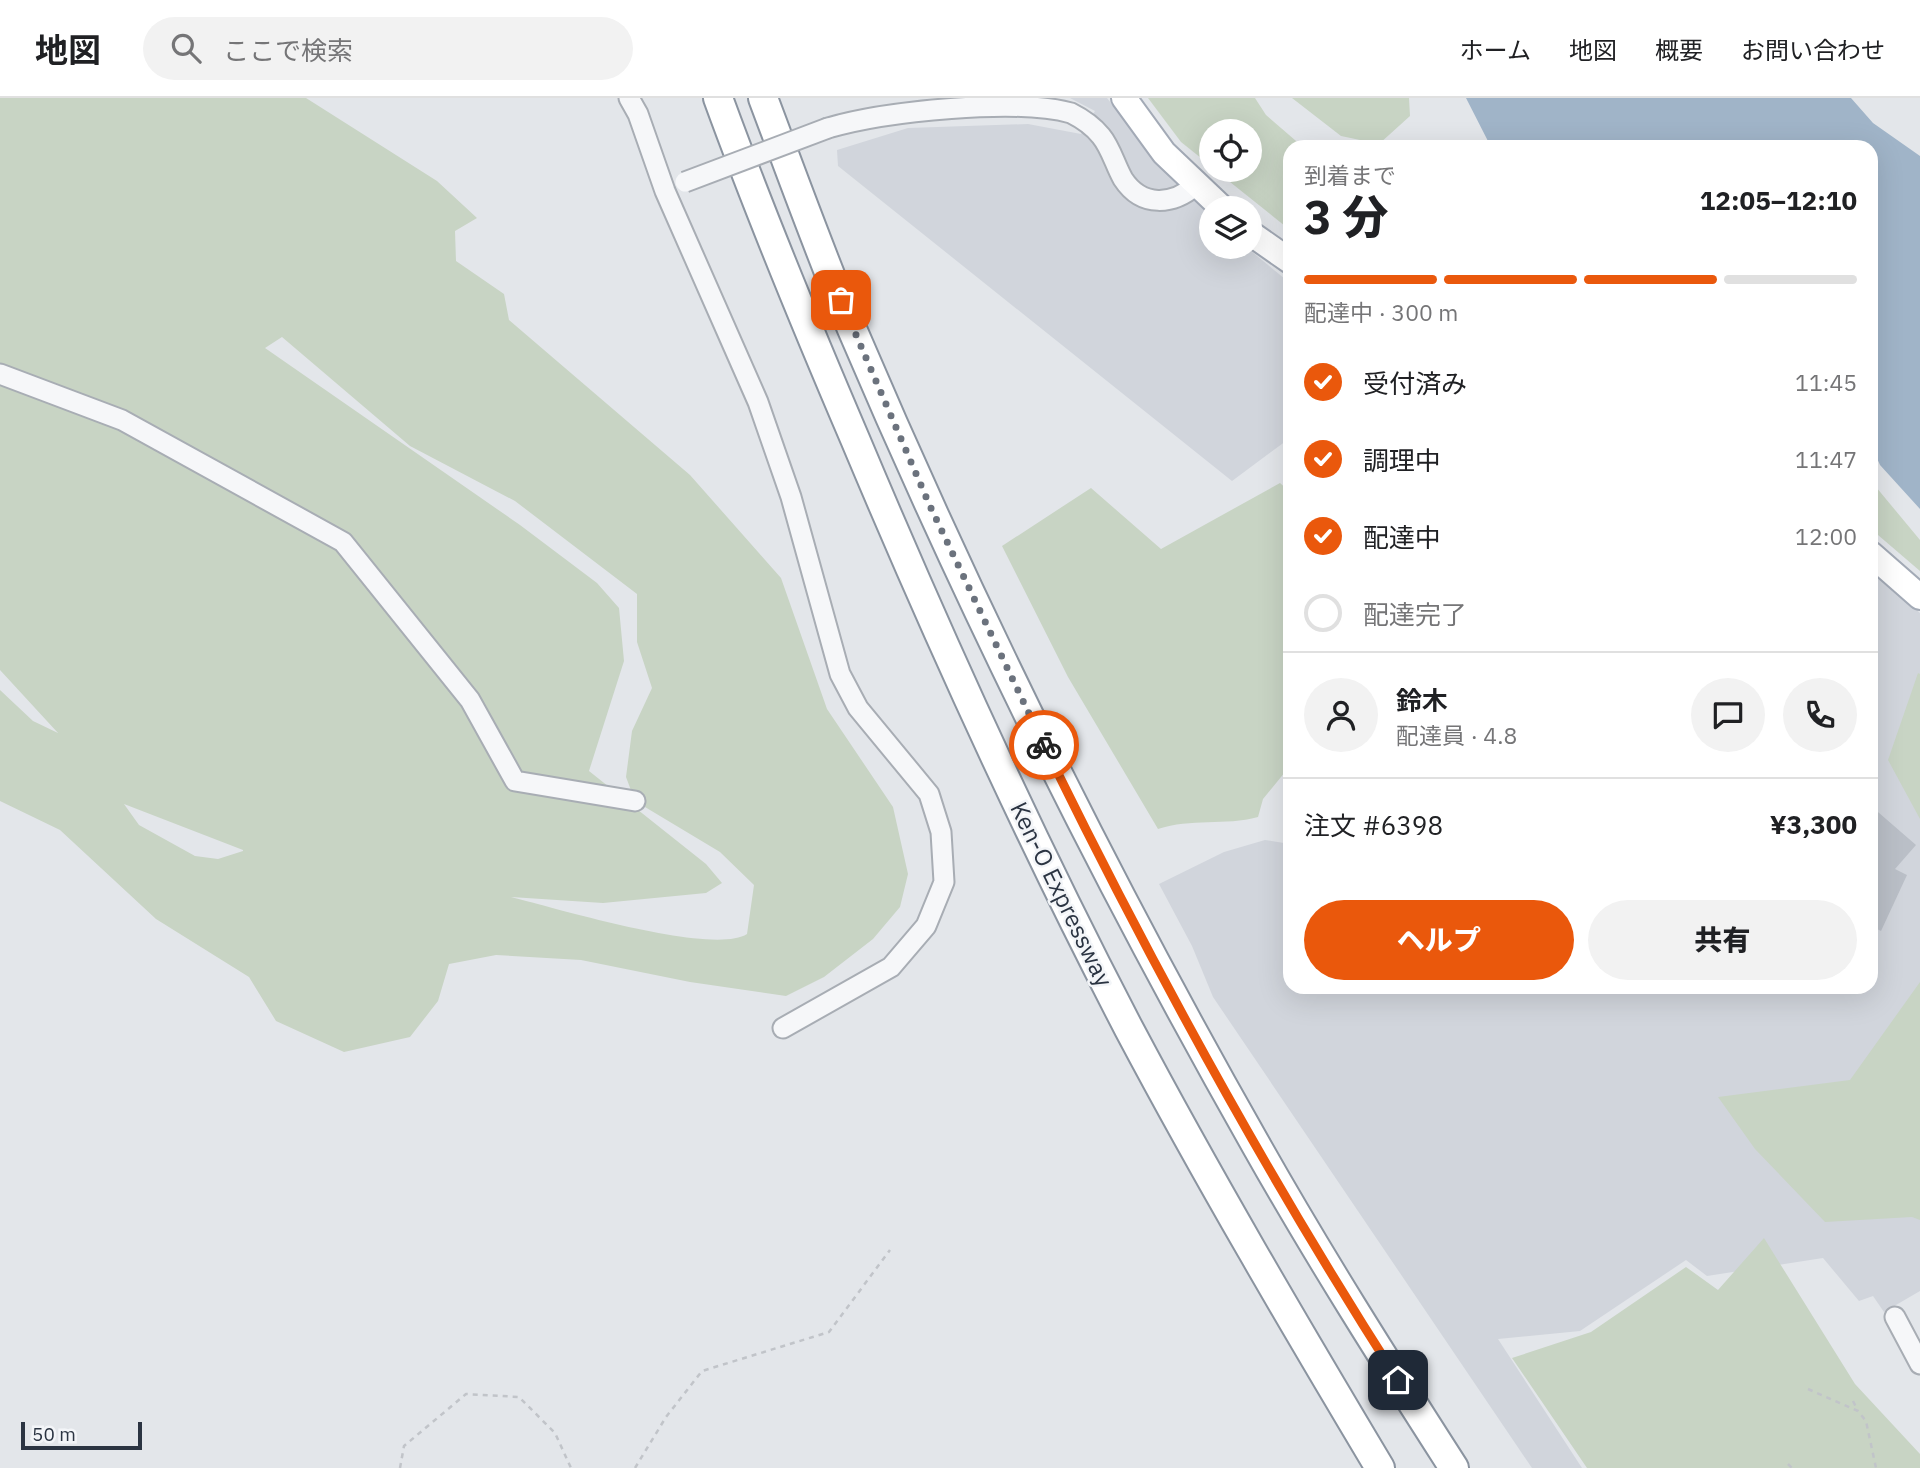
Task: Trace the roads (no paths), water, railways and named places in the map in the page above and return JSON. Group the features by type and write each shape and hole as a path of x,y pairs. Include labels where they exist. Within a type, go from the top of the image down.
{"highway":[{"name":"Ken-O Expressway","path":"719,98 814,342 956,676 1130,1030 1280,1301 1380,1468"},
{"name":"Ken-O Expressway","path":"763,98 851,326 914,470 1082,822 1256,1147 1356,1314 1454,1468"}],"main road":[{"path":"1124,98 1164,153 1208,196"},
{"path":"1262,241 1283,256"},
{"path":"1878,560 1920,597"}],"lane":[{"path":"629,98 638,114 665,191 758,402 791,497 840,674 858,708 929,794 941,831 944,882 926,926 891,967 783,1028"},
{"path":"665,191 828,128 908,109 1024,103 1052,107 1090,124 1103,138 1124,180 1135,192 1164,201 1181,198 1196,185"},
{"path":"0,374 122,420 343,542 470,700 516,781 635,800"},
{"path":"1895,1317 1920,1364"}],"water":[{"path":"1466,98 1851,98 1873,123 1920,156 1920,509 1878,461 1878,140 1487,140"}]}
